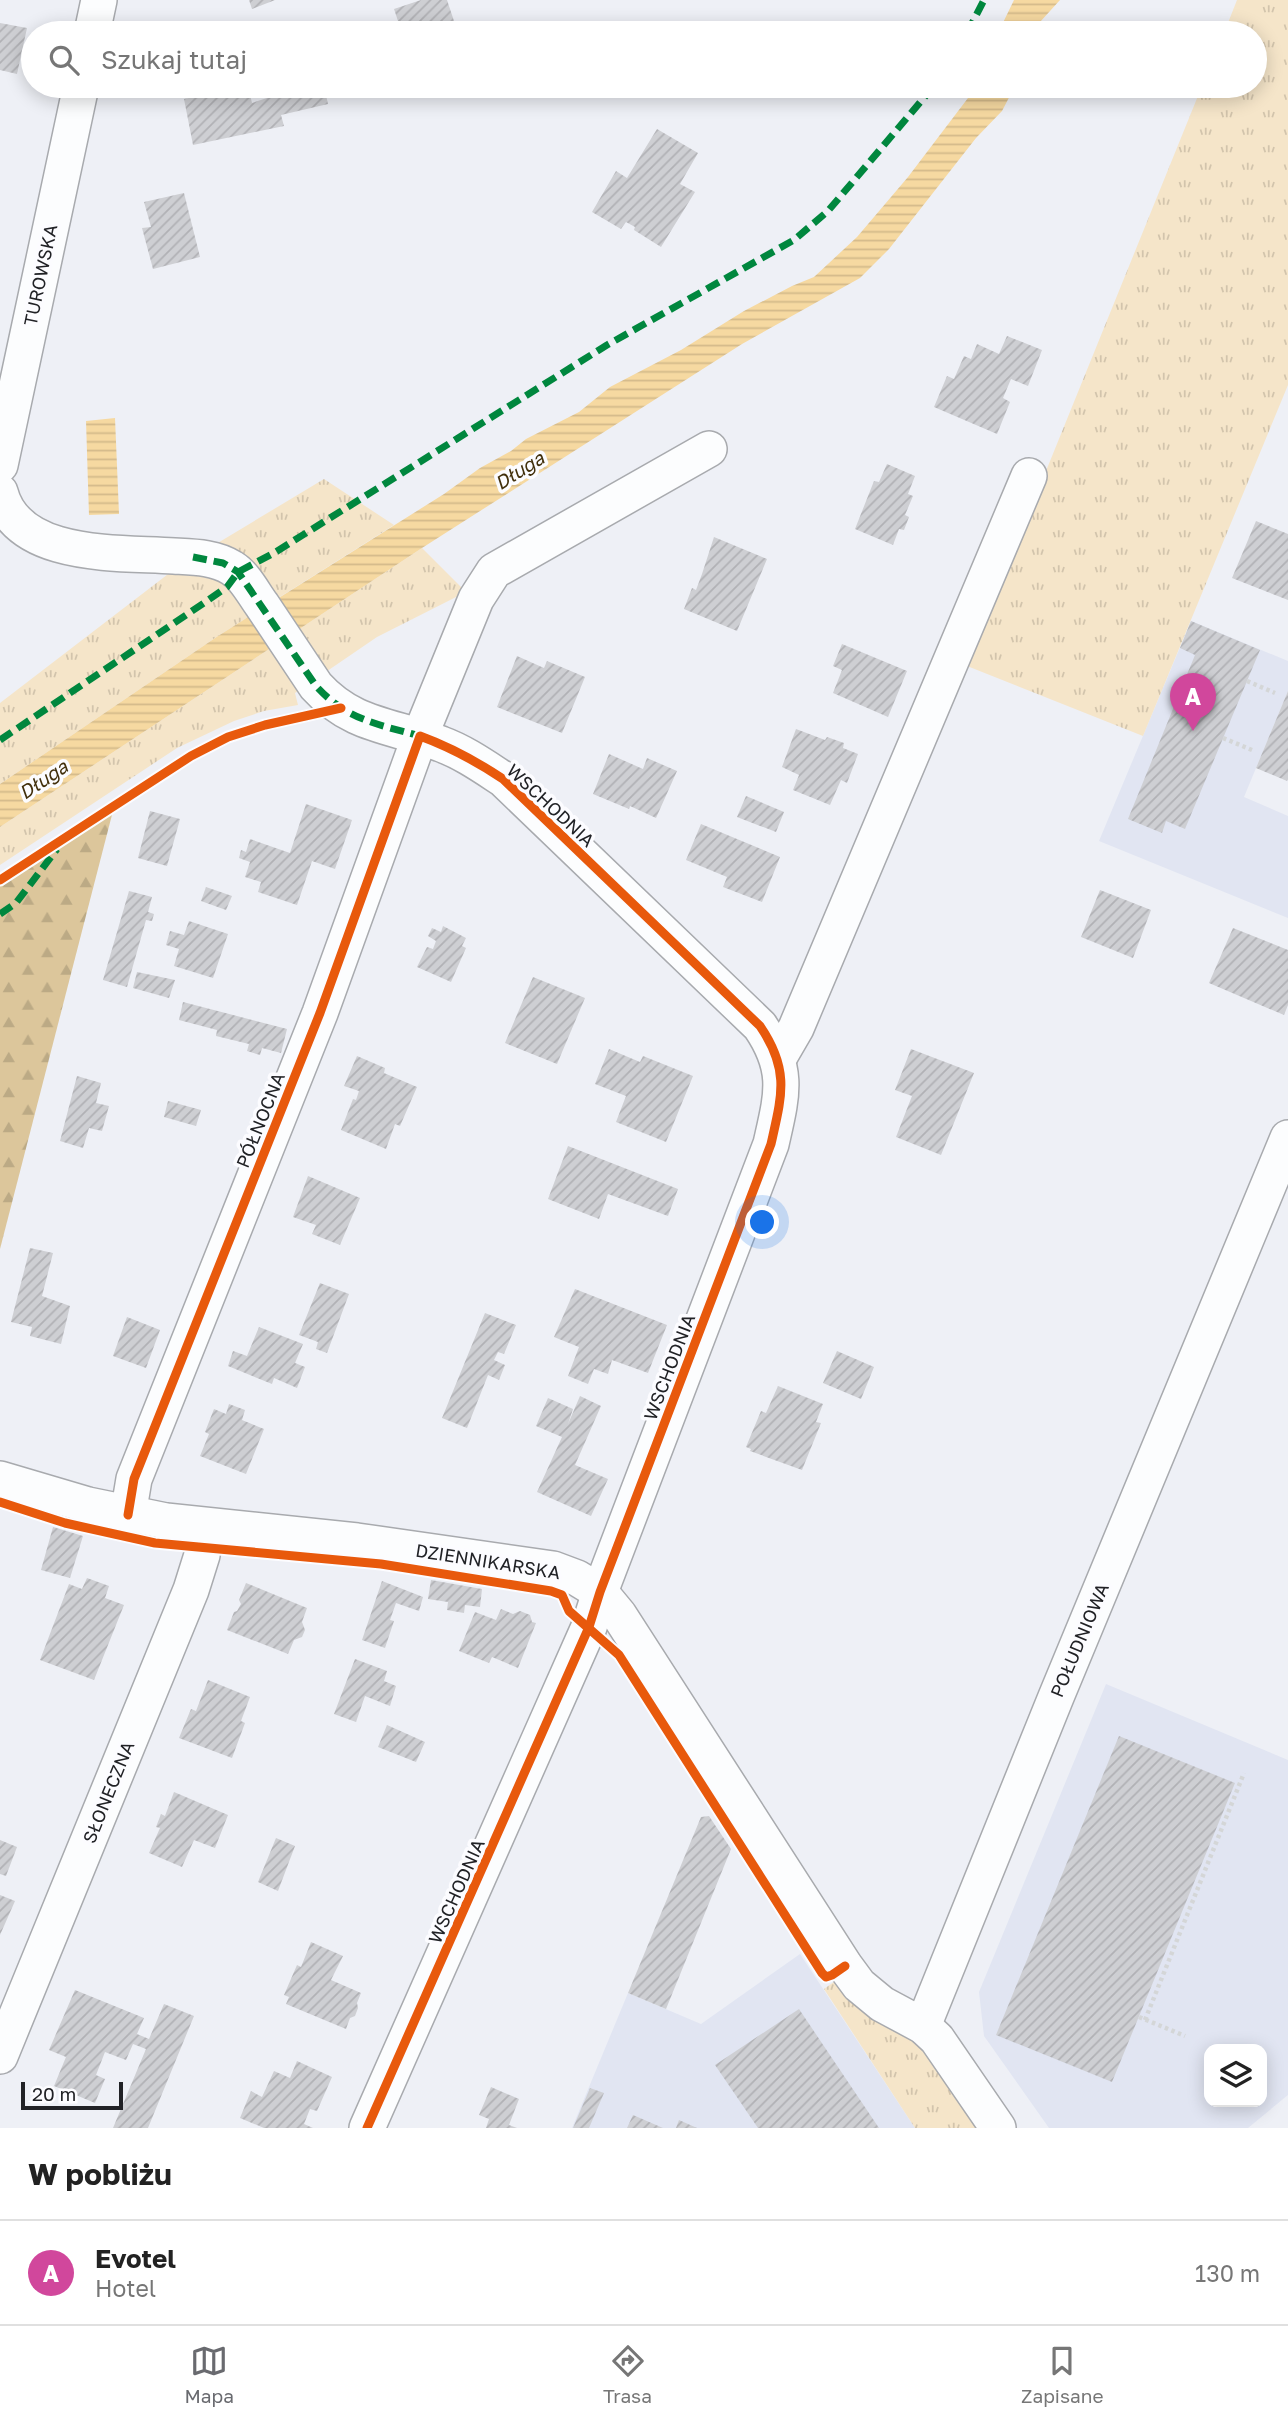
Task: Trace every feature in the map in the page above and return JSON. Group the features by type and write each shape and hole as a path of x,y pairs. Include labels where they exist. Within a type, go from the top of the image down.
{"street":[{"path":"95,21 100,0"},
{"name":"TUROWSKA","path":"0,465 78,98"},
{"name":"PÓŁNOCNA","path":"128,1515 134,1479 320,1013 420,736 476,599 494,571 709,449"},
{"path":"778,1059 796,1028 1030,476"},
{"name":"WSCHODNIA","path":"0,492 3,504 17,523 41,539 80,549 193,557 213,560 231,567 246,582 316,686 329,700 357,719 420,736 468,756 503,779 760,1027 773,1045 778,1059 782,1090 771,1143 575,1663 367,2128"},
{"name":"POŁUDNIOWA","path":"923,2026 1061,1684 1288,1138"},
{"name":"DZIENNIKARSKA","path":"0,1479 128,1515 206,1526 357,1541 553,1569 578,1578 600,1592 641,1646 859,1985 882,2004 923,2026"},
{"name":"SŁONECZNA","path":"0,2056 191,1590 202,1555 206,1526"},
{"path":"923,2026 937,2039 998,2128"}],"path":[{"path":"1247,681 1275,693"},
{"path":"1223,738 1252,750"},
{"path":"1185,2036 1142,2018 1244,1773"}],"shaded area":[{"path":"1191,621 1288,661 1288,691 1244,797 1288,816 1288,918 1099,841"},
{"path":"1106,1684 1288,1760 1288,2095 1248,2128 1049,2128 984,2036 979,1992"},
{"path":"800,1954 915,2128 572,2128 628,1993 701,2024"}],"green space":[{"path":"1237,0 1288,0 1288,385 1143,736 967,666 1197,98 1267,98 1267,21 1229,21"},
{"path":"324,479 394,525 218,636 0,784 0,703 176,568"},
{"path":"422,548 466,592 377,637 295,693 298,705 264,711 234,721 177,748 0,865 0,827"},
{"path":"114,807 0,1249 0,880"},
{"path":"838,1979 924,2051 980,2128 915,2128 824,1989"}],"water":[{"path":"1014,0 1060,0 1041,21 1004,21"},
{"name":"Długa","path":"968,98 1009,98 1002,111 976,138 889,249 860,278 742,344 422,548 0,827 0,784 218,636 444,494 526,439 579,412 610,387 681,350 744,311 814,277 857,237 908,177"},
{"path":"115,418 119,514 89,515 86,421"}],"building":[{"path":"249,0 275,0 252,9"},
{"path":"421,0 447,0 454,21 398,21 394,9"},
{"path":"0,23 21,27 21,56 17,74 0,70"},
{"path":"251,98 252,103 267,98 327,98 328,104 281,115 284,126 193,145 184,99"},
{"path":"657,129 698,153 680,184 695,192 661,247 626,222 621,229 592,212 616,171 627,178"},
{"path":"184,193 200,257 153,269 142,228 151,227 144,202"},
{"path":"1007,336 1042,350 1028,386 1011,379 1003,398 1010,402 997,434 934,407 947,376 954,379 964,356 971,359 977,344 999,354"},
{"path":"887,464 915,476 908,494 913,496 905,515 909,517 904,530 899,529 893,545 855,529 874,481 879,482"},
{"path":"1256,521 1288,534 1288,600 1232,578"},
{"path":"714,537 767,559 737,631 684,609 692,588 696,590"},
{"path":"1191,621 1260,650 1185,829 1166,821 1162,833 1128,819 1195,655 1180,648"},
{"path":"842,644 907,671 888,717 833,693 842,670 833,666"},
{"path":"517,656 544,668 547,661 585,677 562,733 497,707"},
{"path":"1288,691 1288,779 1287,781 1256,768"},
{"path":"796,729 825,740 827,737 844,743 843,748 858,754 847,783 841,780 830,805 793,790 799,775 782,767"},
{"path":"609,754 643,769 647,758 677,771 656,818 593,794"},
{"path":"746,796 784,812 776,832 737,817"},
{"path":"306,804 352,820 335,869 312,861 297,905 258,892 261,882 245,877 250,862 239,858 241,850 246,852 250,839 290,853"},
{"path":"150,811 180,819 167,866 138,858"},
{"path":"701,824 780,857 762,902 723,887 727,877 686,860"},
{"path":"206,887 232,896 226,910 201,901"},
{"path":"1100,890 1151,910 1133,958 1081,937"},
{"path":"129,891 152,897 148,912 154,914 152,921 146,920 127,987 103,980"},
{"path":"189,921 228,934 213,978 174,966 179,949 166,945 170,931 184,935"},
{"path":"443,926 466,938 462,946 466,948 451,982 417,967 427,947 433,949 436,941 428,936 432,928 441,932"},
{"path":"1233,928 1288,950 1288,1005 1284,1015 1209,983"},
{"path":"137,972 175,980 169,998 133,988"},
{"path":"533,977 585,998 557,1064 505,1043"},
{"path":"183,1002 287,1029 281,1053 262,1048 260,1055 247,1051 249,1044 216,1036 217,1030 179,1020"},
{"path":"609,1049 640,1062 643,1056 693,1076 666,1142 616,1122 626,1096 595,1084"},
{"path":"911,1049 974,1073 941,1155 896,1137 912,1096 895,1090"},
{"path":"357,1056 385,1068 384,1073 417,1087 400,1126 395,1124 386,1149 341,1130 359,1091 344,1086"},
{"path":"77,1076 101,1083 96,1103 109,1106 102,1131 89,1128 83,1148 60,1141"},
{"path":"168,1101 201,1110 196,1126 164,1117"},
{"path":"568,1146 678,1189 668,1216 608,1194 599,1219 548,1199"},
{"path":"308,1176 360,1198 340,1245 312,1234 316,1225 293,1217"},
{"path":"30,1248 53,1253 42,1296 70,1306 61,1344 30,1336 32,1327 11,1322"},
{"path":"320,1283 349,1294 327,1353 316,1349 318,1342 299,1335"},
{"path":"575,1289 667,1325 648,1373 612,1360 608,1374 594,1369 588,1384 568,1376 579,1347 554,1337"},
{"path":"485,1313 516,1325 504,1354 498,1352 494,1360 505,1365 499,1380 488,1375 467,1428 442,1418"},
{"path":"127,1317 160,1330 146,1368 113,1356"},
{"path":"259,1327 303,1344 295,1363 305,1367 297,1388 274,1378 272,1384 228,1366 233,1351 247,1356"},
{"path":"837,1351 874,1367 861,1399 823,1383"},
{"path":"778,1386 823,1404 816,1422 821,1423 802,1470 750,1451 751,1449 746,1447 761,1411 766,1413"},
{"path":"580,1396 601,1406 575,1465 608,1479 591,1516 537,1492 562,1437 536,1426 548,1398 573,1409 568,1424"},
{"path":"229,1404 245,1410 242,1420 264,1429 246,1474 200,1456 209,1434 205,1432 214,1409 226,1414"},
{"path":"53,1527 83,1536 70,1578 41,1570"},
{"path":"87,1578 109,1586 105,1598 124,1605 94,1680 40,1660 69,1584 82,1589"},
{"path":"431,1580 482,1589 480,1607 465,1605 464,1613 447,1610 448,1602 428,1599"},
{"path":"382,1581 423,1597 419,1611 396,1603 390,1620 394,1621 385,1648 362,1640"},
{"path":"246,1583 307,1608 302,1622 305,1630 302,1637 294,1640 288,1654 227,1630 234,1612 241,1604 239,1600"},
{"path":"501,1609 513,1614 520,1611 530,1615 532,1622 536,1623 518,1668 492,1657 489,1663 459,1651 475,1612 496,1620"},
{"path":"355,1659 387,1671 384,1681 396,1686 390,1706 365,1696 356,1722 334,1714"},
{"path":"208,1680 250,1697 241,1721 245,1723 232,1758 179,1738 191,1709 196,1711"},
{"path":"387,1725 425,1742 416,1762 378,1747"},
{"path":"1119,1736 1235,1783 1112,2082 996,2035"},
{"path":"174,1792 228,1815 215,1848 194,1840 182,1867 149,1853 160,1828 156,1827 161,1814 165,1816"},
{"path":"709,1816 731,1849 666,2009 628,1993 701,1817"},
{"path":"276,1838 295,1846 278,1891 258,1882"},
{"path":"0,1840 17,1847 6,1876 0,1874"},
{"path":"0,1895 15,1901 0,1935"},
{"path":"311,1942 343,1956 331,1980 361,1993 355,2016 350,2018 346,2029 286,2004 289,1997 284,1995 297,1965 301,1967"},
{"path":"75,1990 144,2018 137,2034 149,2039 164,2004 194,2016 148,2128 113,2128 146,2049 133,2044 126,2060 105,2052 96,2075 105,2079 95,2103 54,2086 66,2057 49,2050"},
{"path":"799,2009 879,2128 758,2128 715,2065"},
{"path":"297,2061 332,2077 317,2111 310,2109 304,2124 313,2128 264,2128 240,2118 251,2091 262,2097 274,2071 290,2078"},
{"path":"491,2087 519,2099 509,2125 517,2128 486,2128 489,2119 479,2115"},
{"path":"590,2088 604,2093 589,2128 573,2128"},
{"path":"633,2115 663,2128 627,2128"},
{"path":"679,2120 697,2128 676,2128"}],"marked path":[{"path":"973,21 984,0"},
{"path":"0,740 227,587 238,572 274,553 607,345 794,240 828,211 924,98"},
{"path":"193,557 223,563 238,572 316,686 339,706 364,719 420,736"},
{"path":"0,914 16,903 57,849"}],"cycle path":[{"path":"0,880 191,756 228,737 265,725 341,708"},
{"path":"128,1515 134,1479 320,1013 420,736 463,755 503,779 760,1026 776,1056 781,1083 771,1144 589,1627 367,2128"},
{"path":"0,1502 65,1523 155,1543 381,1564 562,1595 569,1611 619,1655 822,1973 826,1977 845,1966"}],"place":[{"name":"Evotel","path":"1193,731"}]}
